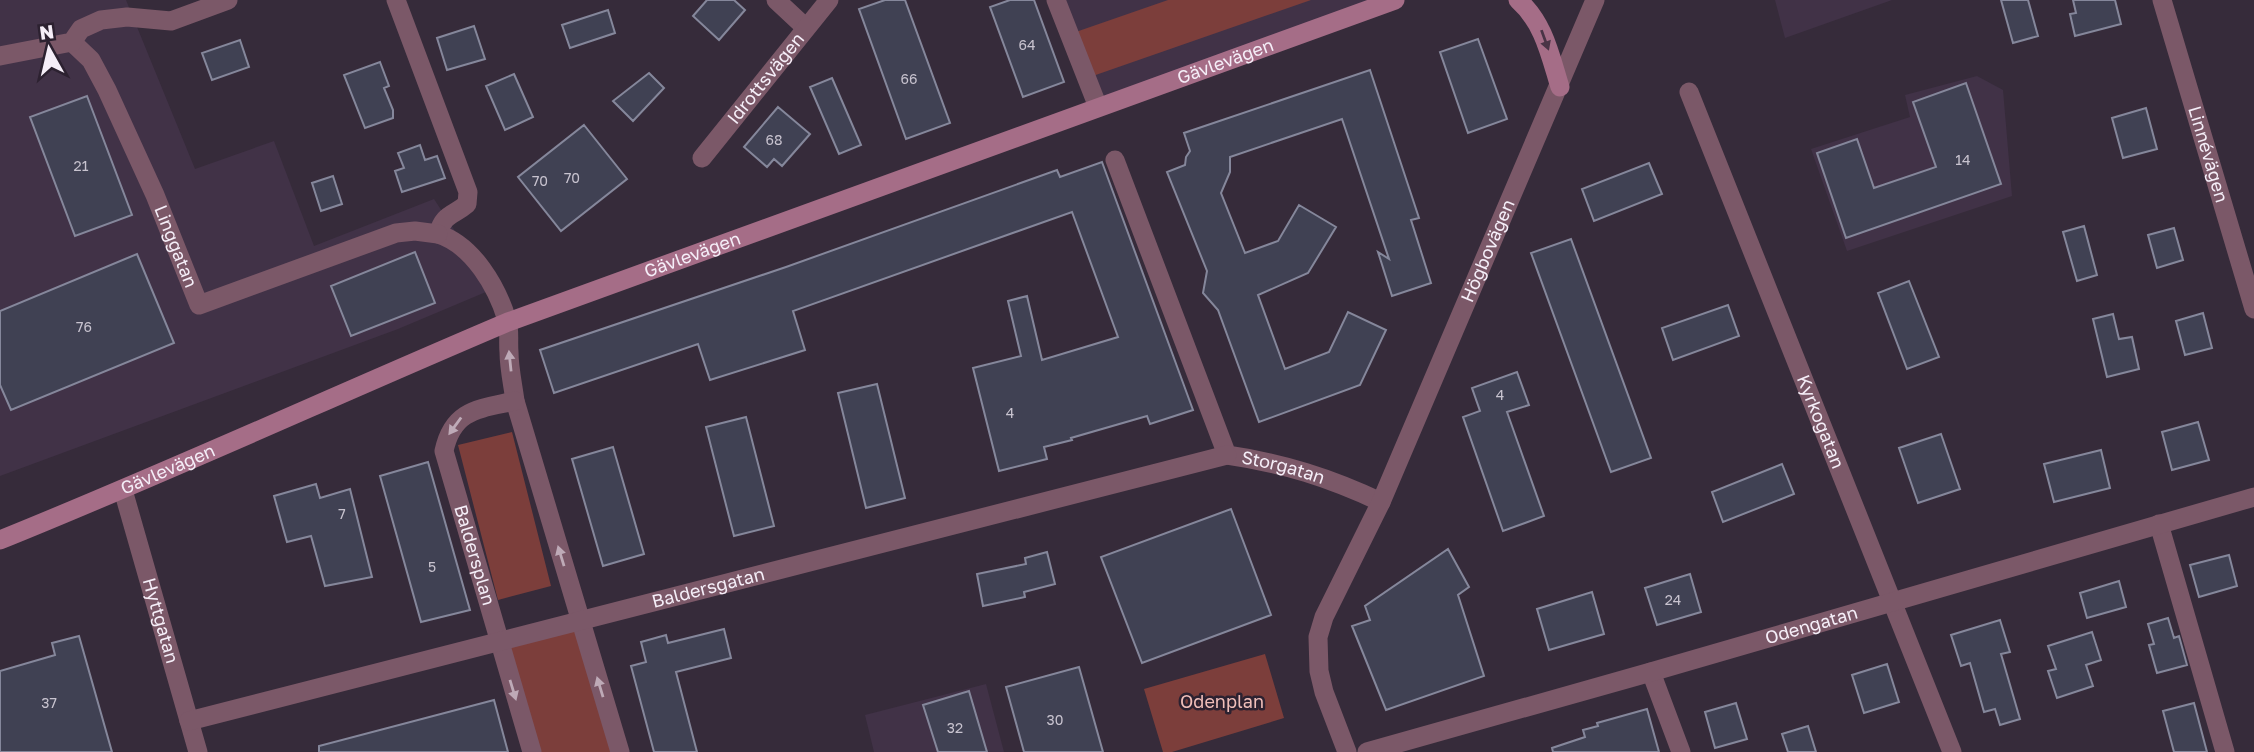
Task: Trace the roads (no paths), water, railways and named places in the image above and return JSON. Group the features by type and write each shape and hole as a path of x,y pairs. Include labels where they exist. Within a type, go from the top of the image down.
{"main road":[{"name":"Gävlevägen","path":"0,540 123,491 508,322 1395,0"},
{"path":"1518,0 1530,10 1539,24 1560,87"}],"street":[{"path":"0,56 72,42 81,29 101,20 127,17 171,21 228,0"},
{"path":"396,0 468,192 467,204 448,215 440,225 438,234 451,240 478,264 508,322 515,401 620,752"},
{"path":"776,0 806,28"},
{"name":"Idrottsvägen","path":"702,158 829,0"},
{"path":"1056,0 1098,107"},
{"name":"Högbovägen","path":"1381,502 1595,0"},
{"name":"Linnévägen","path":"2162,0 2254,309"},
{"name":"Linggatan","path":"72,42 91,60 107,90 155,195 199,305 396,233 415,230 438,234"},
{"name":"Kyrkogatan","path":"1689,93 1951,752"},
{"name":"Storgatan","path":"1115,160 1227,455 1307,471 1340,482 1381,502"},
{"name":"Baldersplan","path":"515,401 463,415 451,428 444,451 532,752"},
{"name":"Baldersgatan","path":"189,721 1227,455"},
{"name":"Hyttgatan","path":"123,491 198,752"},
{"name":"Odengatan","path":"1367,752 2254,497"},
{"path":"1348,752 1321,682 1318,638 1328,608 1381,502"},
{"path":"2159,524 2225,752"},
{"path":"1651,672 1681,752"}],"park label":[{"name":"Odenplan","path":"1222,702"}]}
